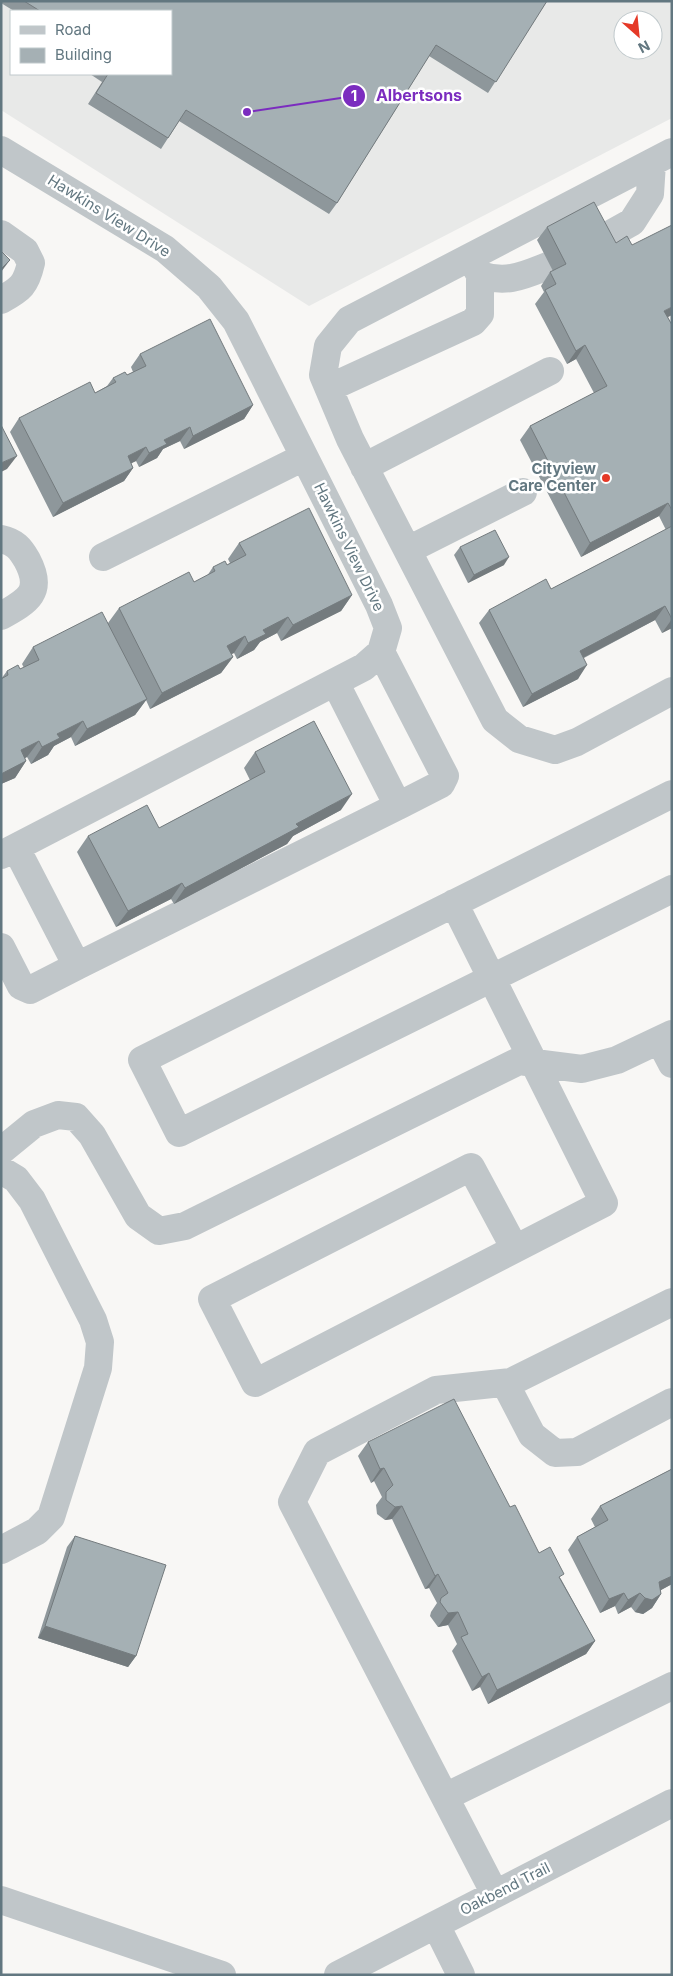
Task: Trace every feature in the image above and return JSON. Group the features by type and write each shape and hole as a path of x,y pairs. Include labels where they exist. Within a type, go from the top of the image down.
{"street":[{"name":"Hawkins View Drive","path":"1,150 165,249 209,286 236,321 379,605 388,628 382,652"},
{"path":"598,241 632,222 650,194 662,158"},
{"path":"662,158 475,266 349,320 328,346 323,374 364,467 495,720 519,739 555,750 578,742 672,691"},
{"path":"1,234 25,251 31,263 27,280 16,292 1,300"},
{"path":"475,266 496,280 519,277 550,265"},
{"path":"329,388 474,322 480,314 475,266"},
{"path":"364,467 550,372"},
{"path":"103,557 304,456"},
{"path":"408,550 523,492"},
{"path":"1,539 11,541 20,548 35,575 34,587 23,604 1,616"},
{"path":"1,947 21,986 30,990 442,784 445,776 382,652 364,667 9,851 77,966"},
{"path":"335,682 398,806"},
{"path":"672,794 142,1060 179,1133 672,889"},
{"path":"454,903 536,1063 604,1203 515,1249 255,1383 212,1299 471,1167 515,1249"},
{"path":"1,1151 34,1124 58,1115 76,1118 92,1135 138,1216 159,1231 185,1226 519,1061 582,1069 617,1060 666,1037 672,1064"},
{"path":"1,1170 16,1180 32,1200 93,1320 100,1342 98,1368 51,1517 37,1531 1,1550"},
{"path":"495,1894 292,1502 317,1452 436,1390 512,1382 672,1302"},
{"path":"505,1383 532,1435 555,1454 578,1452 672,1402"},
{"path":"445,1797 672,1686"},
{"name":"Oakbend Trail","path":"338,1975 672,1803"},
{"path":"1,1900 222,1975"},
{"path":"436,1925 461,1975"}],"shaded area":[{"path":"1,1 672,1 672,118 309,306 1,110"}],"building":[{"path":"24,1 547,1 496,82 436,45 337,203 186,110 168,138 96,93 107,75 172,75 172,10 38,10"},
{"path":"594,202 616,243 627,236 632,245 672,225 672,307 664,311 672,325 672,510 668,503 590,543 530,426 607,386 585,345 576,351 545,290 556,284 550,272 566,264 547,227"},
{"path":"1,251 10,260 1,269"},
{"path":"210,319 253,405 193,436 190,427 164,440 167,444 149,453 146,447 128,456 133,468 63,503 19,418 90,382 95,393 116,382 113,378 125,372 127,375 146,366 140,354"},
{"path":"1,425 17,456 1,463"},
{"path":"309,508 352,595 293,625 288,617 263,630 266,634 248,643 245,636 227,646 233,657 162,693 119,608 189,572 194,582 215,571 213,567 225,561 227,565 246,555 239,543"},
{"path":"672,526 672,619 665,606 580,651 587,665 532,694 489,610 546,579 551,589"},
{"path":"495,530 509,557 474,575 460,547"},
{"path":"102,612 147,699 87,729 83,721 57,734 60,738 42,747 39,741 21,750 26,761 1,774 1,679 8,675 7,671 18,665 20,669 39,660 33,647"},
{"path":"314,721 352,794 296,824 299,827 185,888 182,883 128,911 88,836 147,805 159,828 265,772 255,752"},
{"path":"454,1399 510,1507 515,1505 539,1553 550,1547 564,1574 559,1577 595,1641 497,1690 489,1673 482,1677 461,1637 468,1634 458,1612 448,1613 440,1602 441,1598 448,1593 438,1574 435,1576 402,1506 395,1507 386,1500 386,1492 393,1485 384,1468 380,1469 368,1442"},
{"path":"672,1469 672,1576 659,1582 661,1594 652,1600 645,1598 640,1593 628,1600 624,1593 609,1599 577,1537 608,1520 600,1506"},
{"path":"75,1536 166,1565 136,1656 45,1626"}],"place":[{"name":"Albertsons","path":"247,112"},
{"name":"Cityview Care Center","path":"606,478"}]}
